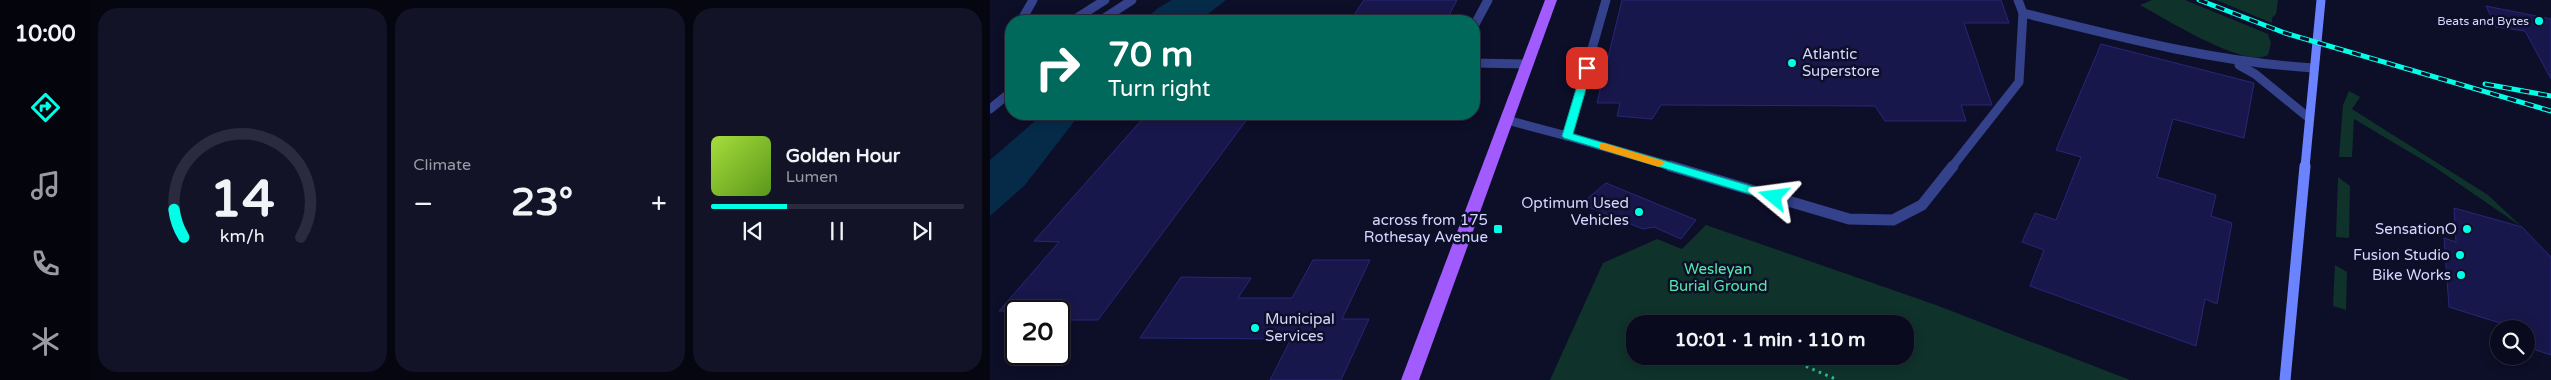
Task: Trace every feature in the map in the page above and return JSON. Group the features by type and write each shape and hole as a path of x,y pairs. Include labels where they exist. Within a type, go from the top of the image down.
{"main road":[{"path":"1410,380 1551,0"},
{"path":"2285,380 2321,0"}],"lane":[{"path":"1024,15 1033,0"},
{"path":"1081,15 1105,0"},
{"path":"1109,15 1132,0"},
{"path":"1480,15 1488,0"},
{"path":"1567,136 1606,0"},
{"path":"1507,120 1849,219 1892,220 1922,206 2019,82 2023,13 2018,0"},
{"path":"2023,13 2229,61 2278,67 2314,68"},
{"path":"2229,61 2255,74 2309,118"},
{"path":"1480,63 1528,64"},
{"path":"990,110 1005,97"}],"path":[{"path":"1800,365 1838,380"}],"green space":[{"path":"2152,0 2185,0 2268,34 2271,43 2268,55 2257,57 2242,55 2204,40 2140,5"},
{"path":"2216,0 2278,0 2276,14 2272,18 2272,23"},
{"path":"2349,91 2360,97 2352,109 2488,195 2522,227 2433,166 2354,119 2352,157 2339,157 2343,105"},
{"path":"2338,177 2350,186 2349,238 2336,237"},
{"name":"Wesleyan Burial Ground","path":"1706,225 1936,305 2130,380 1550,380 1603,263 1657,239 1682,249"},
{"path":"2335,265 2347,272 2346,310 2333,306"}],"water":[{"path":"1172,0 1226,0 1207,15 1150,15"},
{"path":"1036,120 1075,120 1025,185 990,216 990,160"}],"building":[{"path":"1364,0 1457,0 1449,15 1354,15"},
{"name":"Atlantic Superstore","path":"1622,0 2001,0 2009,23 1964,23 1992,105 1961,105 1966,121 1885,121 1875,106 1661,105 1652,119 1617,116 1620,103 1597,103"},
{"path":"2486,6 2551,19 2551,79 2525,31 2496,27"},
{"path":"2101,44 2254,83 2244,138 2173,119 2157,177 2216,195 2211,216 2232,223 2217,304 2205,299 2196,346 2030,286 2044,250 2022,242 2035,213 2056,220 2081,157 2056,150"},
{"path":"1142,120 1247,120 1098,320 1070,320 1070,300 1009,300 1059,242 1034,241"},
{"name":"Optimum Used Vehicles","path":"1606,183 1696,220 1681,239 1654,227 1643,229 1581,204"},
{"path":"2454,208 2522,227 2551,257 2551,355 2535,350 2535,320 2490,320 2449,307 2444,238 2456,242"},
{"name":"Municipal Services","path":"1313,260 1370,260 1342,319 1369,319 1341,380 1270,380 1291,339 1140,338 1181,277 1251,278 1238,298 1292,298"},
{"path":"1005,304 1005,311 999,311"}],"railway":[{"path":"2199,0 2285,33 2551,111"},
{"path":"2485,84 2551,96"}],"slow traffic":[{"path":"1604,147 1659,163"}],"place":[{"name":"Beats and Bytes","path":"2539,21"},
{"name":"Atlantic Superstore","path":"1792,63"},
{"name":"Optimum Used Vehicles","path":"1639,212"},
{"name":"across from 175 Rothesay Avenue","path":"1498,229"},
{"name":"SensationO","path":"2467,229"},
{"name":"Fusion Studio","path":"2460,255"},
{"name":"Bike Works","path":"2461,275"},
{"name":"Municipal Services","path":"1255,328"}],"route":[{"path":"1587,68 1567,136 1774,197"}]}
